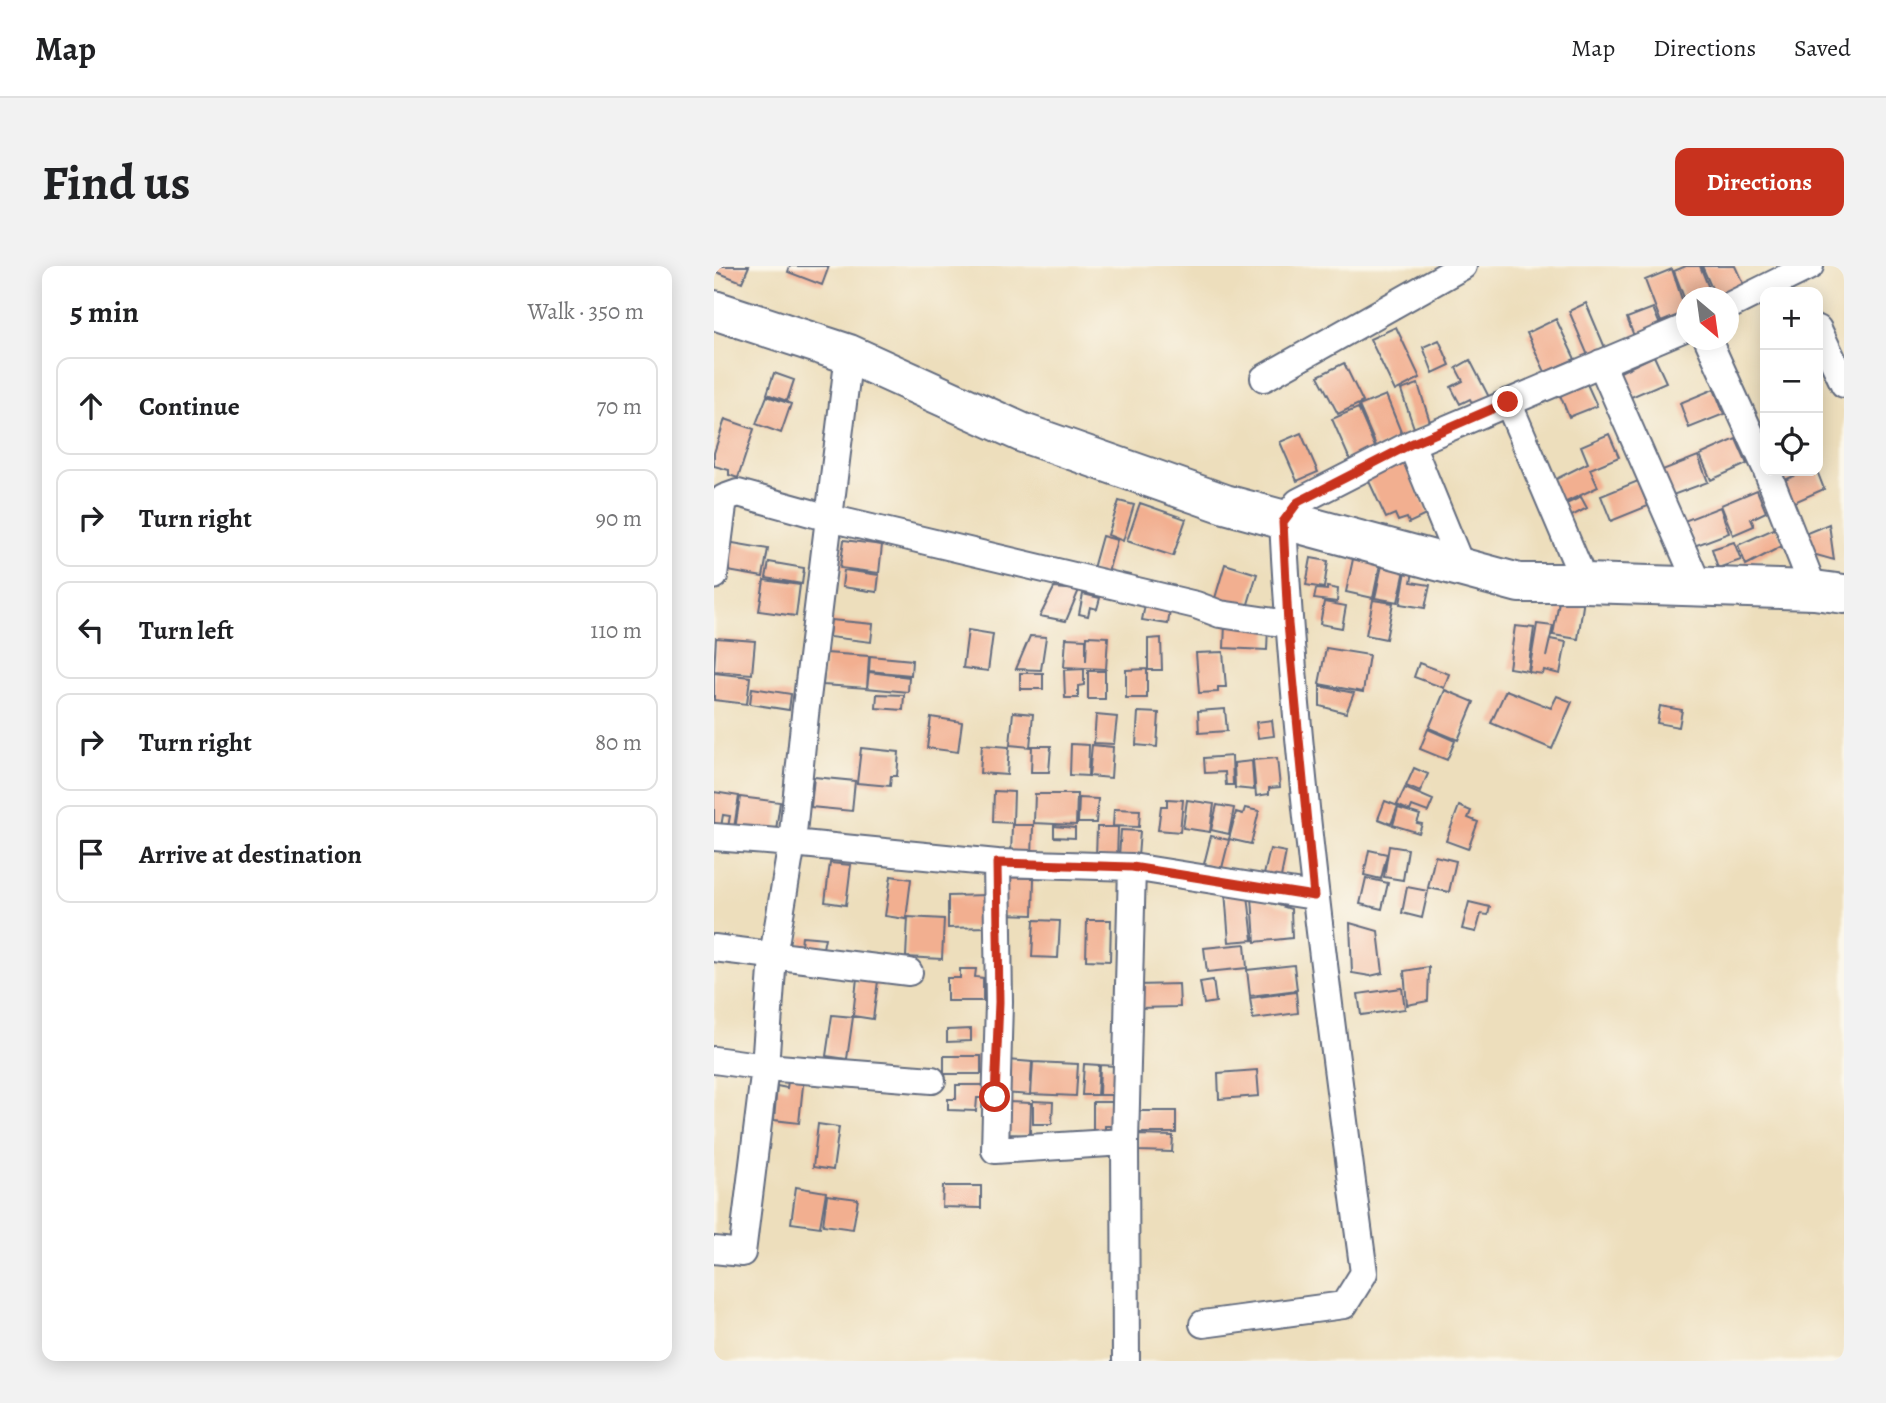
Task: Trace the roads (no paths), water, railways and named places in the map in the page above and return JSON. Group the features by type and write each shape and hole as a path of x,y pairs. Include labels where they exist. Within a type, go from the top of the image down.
{"street":[{"path":"1264,378 1462,266"},
{"path":"1739,302 1801,277"},
{"path":"714,310 849,354 1023,433 1225,504 1283,522 1519,583 1829,592 1770,476"},
{"path":"1202,1324 1345,1305 1364,1273 1314,896 1288,624 1283,522 1298,502 1411,444 1676,331"},
{"path":"1823,340 1844,384"},
{"path":"1712,350 1760,456"},
{"path":"714,1250 742,1253 765,1067 773,956 792,843 849,354"},
{"path":"1601,363 1699,587"},
{"path":"1508,402 1585,583"},
{"path":"1411,444 1461,566"},
{"path":"714,576 724,498 738,493 829,518 1196,605 1220,614 1288,624"},
{"path":"714,837 997,863 1132,867 1314,896"},
{"path":"997,863 999,1002 995,1150 1125,1142"},
{"path":"1126,1361 1125,1142 1132,867"},
{"path":"714,948 909,972"},
{"path":"714,1060 765,1067 932,1080"}]}
